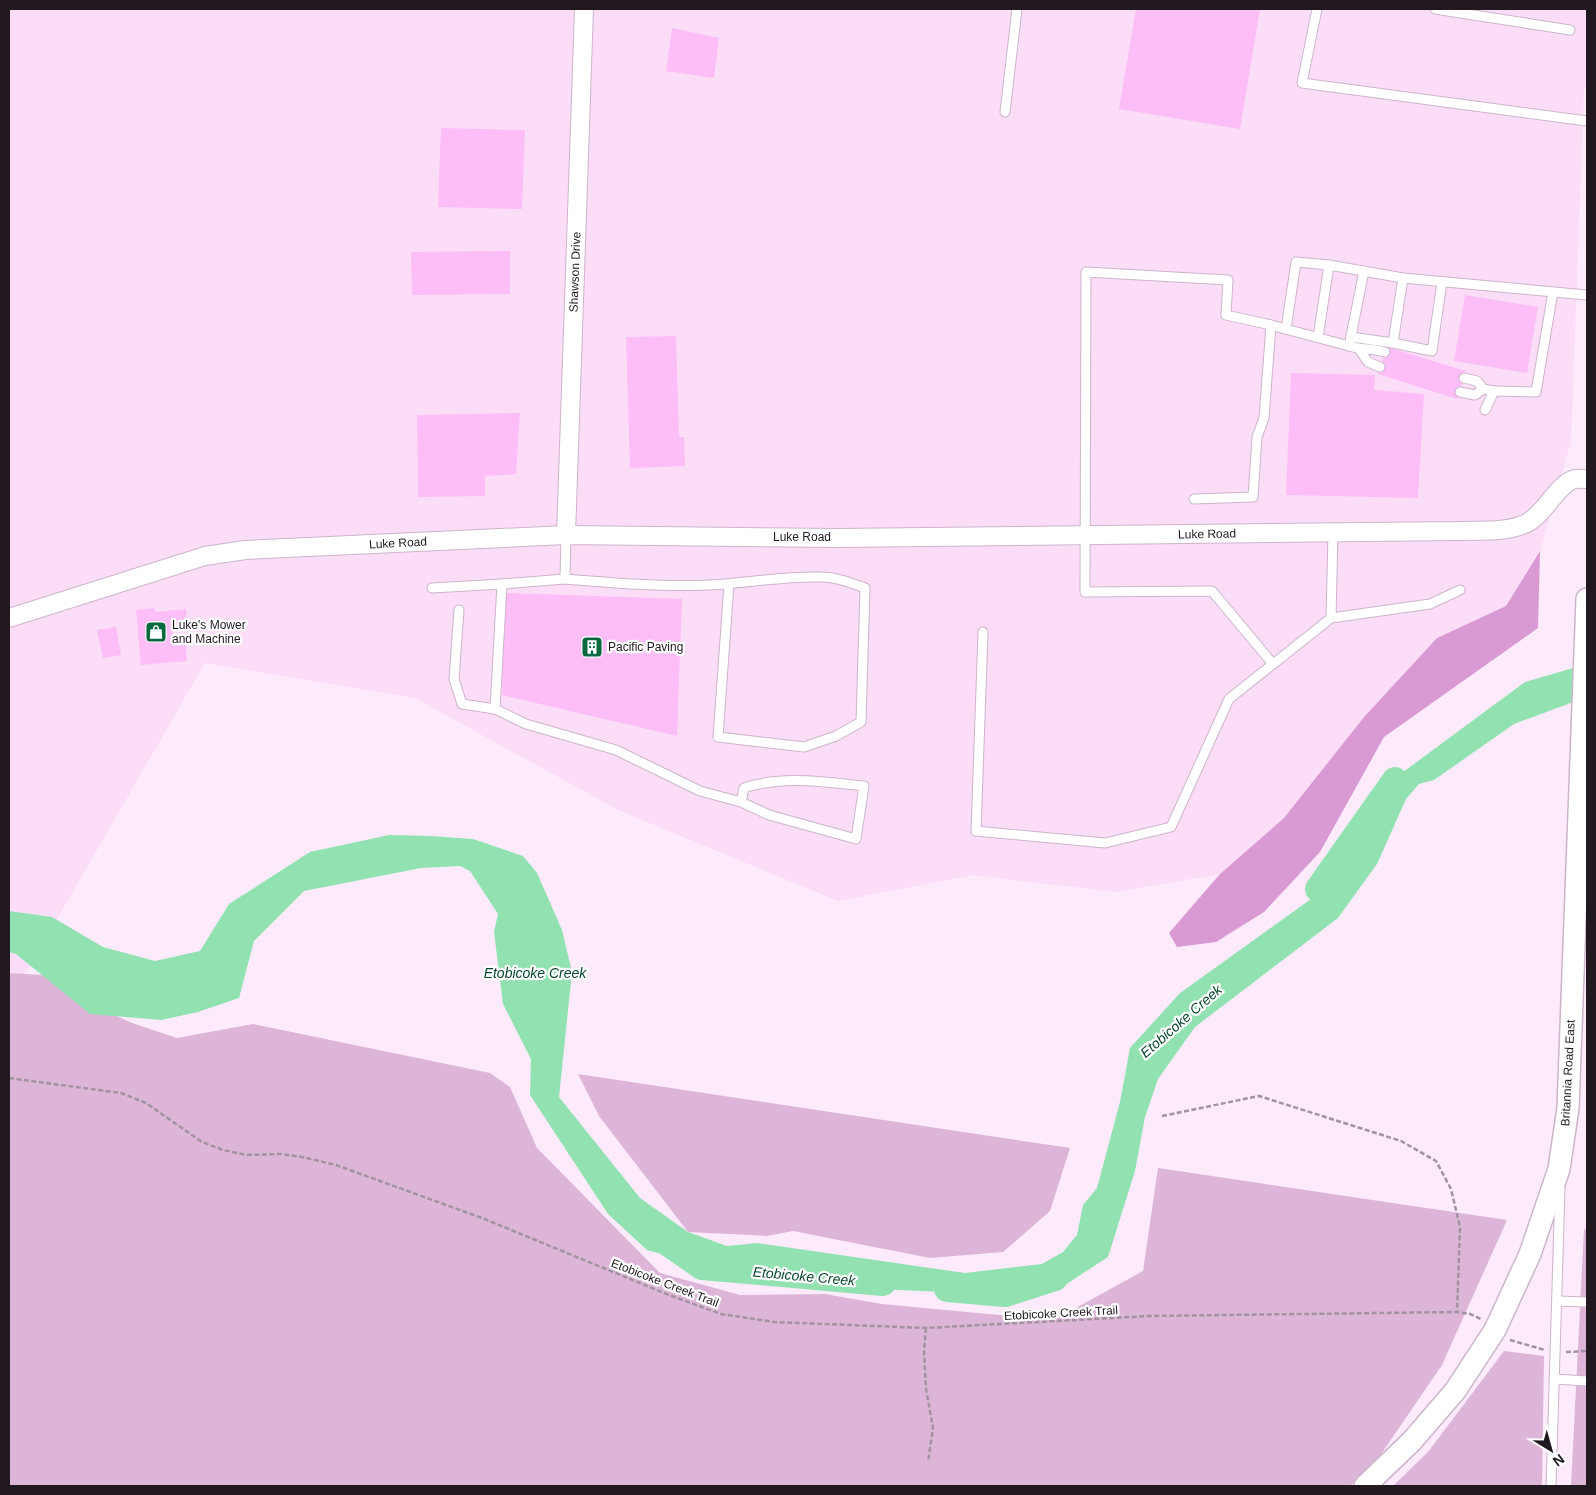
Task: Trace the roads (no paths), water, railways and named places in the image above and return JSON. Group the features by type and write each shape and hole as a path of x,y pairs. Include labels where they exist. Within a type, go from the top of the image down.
{"street":[{"name":"Shawson Drive","path":"566,535 584,9"},
{"name":"Luke Road","path":"9,618 205,556 244,550 566,535 827,538 1333,533 1511,528 1536,518 1568,482 1587,478"},
{"name":"Britannia Road East","path":"1365,1486 1411,1442 1455,1391 1495,1330 1530,1254 1559,1169 1568,1108 1587,599"}],"lane":[{"path":"1005,112 1017,9"},
{"path":"1317,9 1302,83 1587,121"},
{"path":"1435,9 1570,30"},
{"path":"1286,329 1296,262 1329,265 1403,278 1587,295"},
{"path":"1318,337 1329,265"},
{"path":"1349,346 1364,271"},
{"path":"1272,664 1212,592 1085,592 1086,272 1228,280 1226,315 1360,349 1372,348 1385,352"},
{"path":"1393,343 1403,278"},
{"path":"1351,337 1432,351 1442,282"},
{"path":"1464,378 1477,381 1483,388 1494,391 1536,392 1549,292"},
{"path":"1194,499 1253,497 1257,437 1264,418 1271,325"},
{"path":"1360,349 1368,362 1380,367"},
{"path":"1460,392 1475,395 1483,388"},
{"path":"1485,410 1494,391"},
{"path":"1331,618 1333,533"},
{"path":"565,579 566,535"},
{"path":"432,588 565,579 619,584 729,584 821,577 841,580 865,588 861,722 836,736 804,747 718,737 729,584"},
{"path":"495,709 502,584"},
{"path":"983,632 976,831 1104,844 1171,827 1229,698 1331,618 1430,604 1460,590"},
{"path":"459,610 454,679 462,704 495,709 526,724 616,750 700,791 741,802 768,816 856,839 864,786 795,780 765,781 744,788 741,802"},
{"path":"1551,1486 1560,1195 1559,1169"},
{"path":"1557,1301 1587,1302"},
{"path":"1554,1378 1587,1381"}],"water":[{"name":"Etobicoke Creek","path":"1587,664 1587,697 1514,724 1434,780 1419,784 1406,799 1377,864 1338,918 1195,1027 1158,1079 1145,1117 1135,1171 1108,1257 1065,1285 973,1293 896,1290 799,1270 721,1270 647,1250 608,1214 530,1095 531,1059 503,1004 494,932 498,914 470,871 460,866 421,868 304,891 254,941 239,998 198,1012 161,1020 90,1014 16,954 9,952 9,911 52,917 103,947 155,961 200,951 229,904 310,852 389,835 473,839 523,856 537,873 562,930 572,972 559,1097 640,1198 688,1232 727,1246 757,1243 965,1273 1042,1264 1063,1252 1077,1235 1083,1205 1097,1188 1120,1102 1130,1048 1180,993 1311,899 1321,878 1367,830 1379,796 1395,778 1525,682"}],"waterway":[{"name":"Etobicoke Creek","path":"1318,889 1395,780"},
{"name":"Etobicoke Creek","path":"666,1242 702,1267 883,1283"},
{"name":"Etobicoke Creek","path":"947,1289 1005,1294 1055,1278"}],"place":[{"name":"Luke's Mower and Machine","path":"156,632"},
{"name":"Pacific Paving","path":"592,647"}]}
